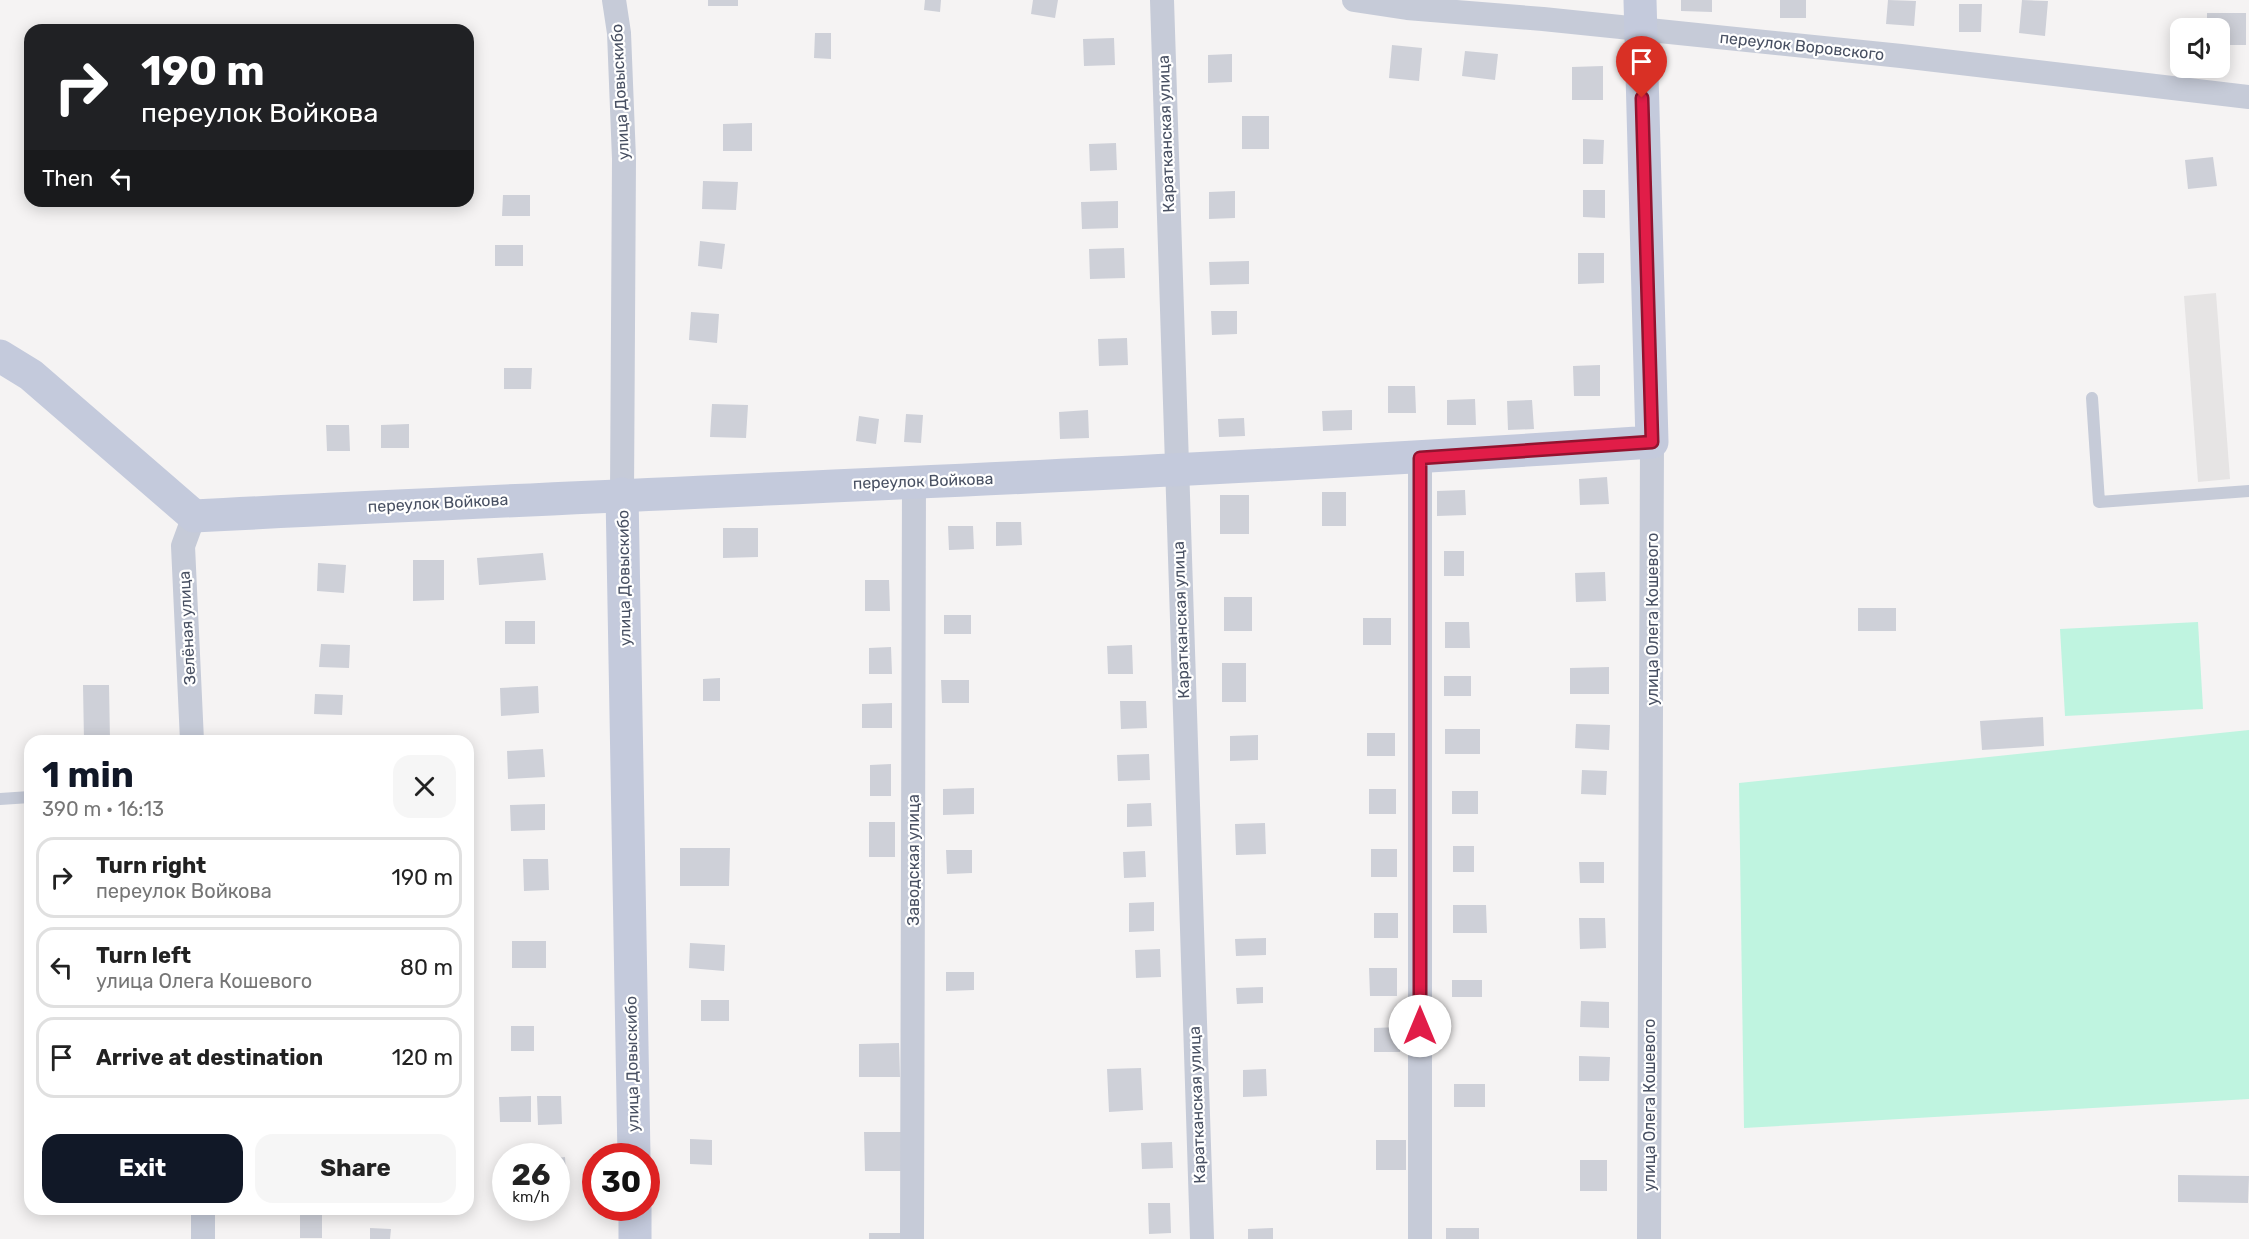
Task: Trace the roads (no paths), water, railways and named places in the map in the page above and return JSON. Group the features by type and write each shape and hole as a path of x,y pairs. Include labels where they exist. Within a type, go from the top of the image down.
{"street":[{"name":"улица Довыскибо","path":"614,0 619,33 624,159 622,494 634,1143"},
{"name":"Каратканская улица","path":"1162,0 1202,1239"},
{"name":"переулок Воровского","path":"1354,0 1640,15 1901,56 2249,97"},
{"name":"улица Олега Кошевого","path":"1640,15 1652,442 1649,1239"},
{"path":"0,356 31,375 194,516"},
{"name":"переулок Войкова","path":"194,516 1420,458 1652,442"},
{"path":"1420,458 1420,1239"},
{"name":"Заводская улица","path":"912,1239 914,482"},
{"name":"Зелёная улица","path":"192,735 183,546 194,516"},
{"path":"203,1215 203,1239"},
{"path":"635,1221 635,1239"}],"lane":[{"path":"2092,398 2099,502 2249,491"},
{"path":"0,799 24,797"}]}
